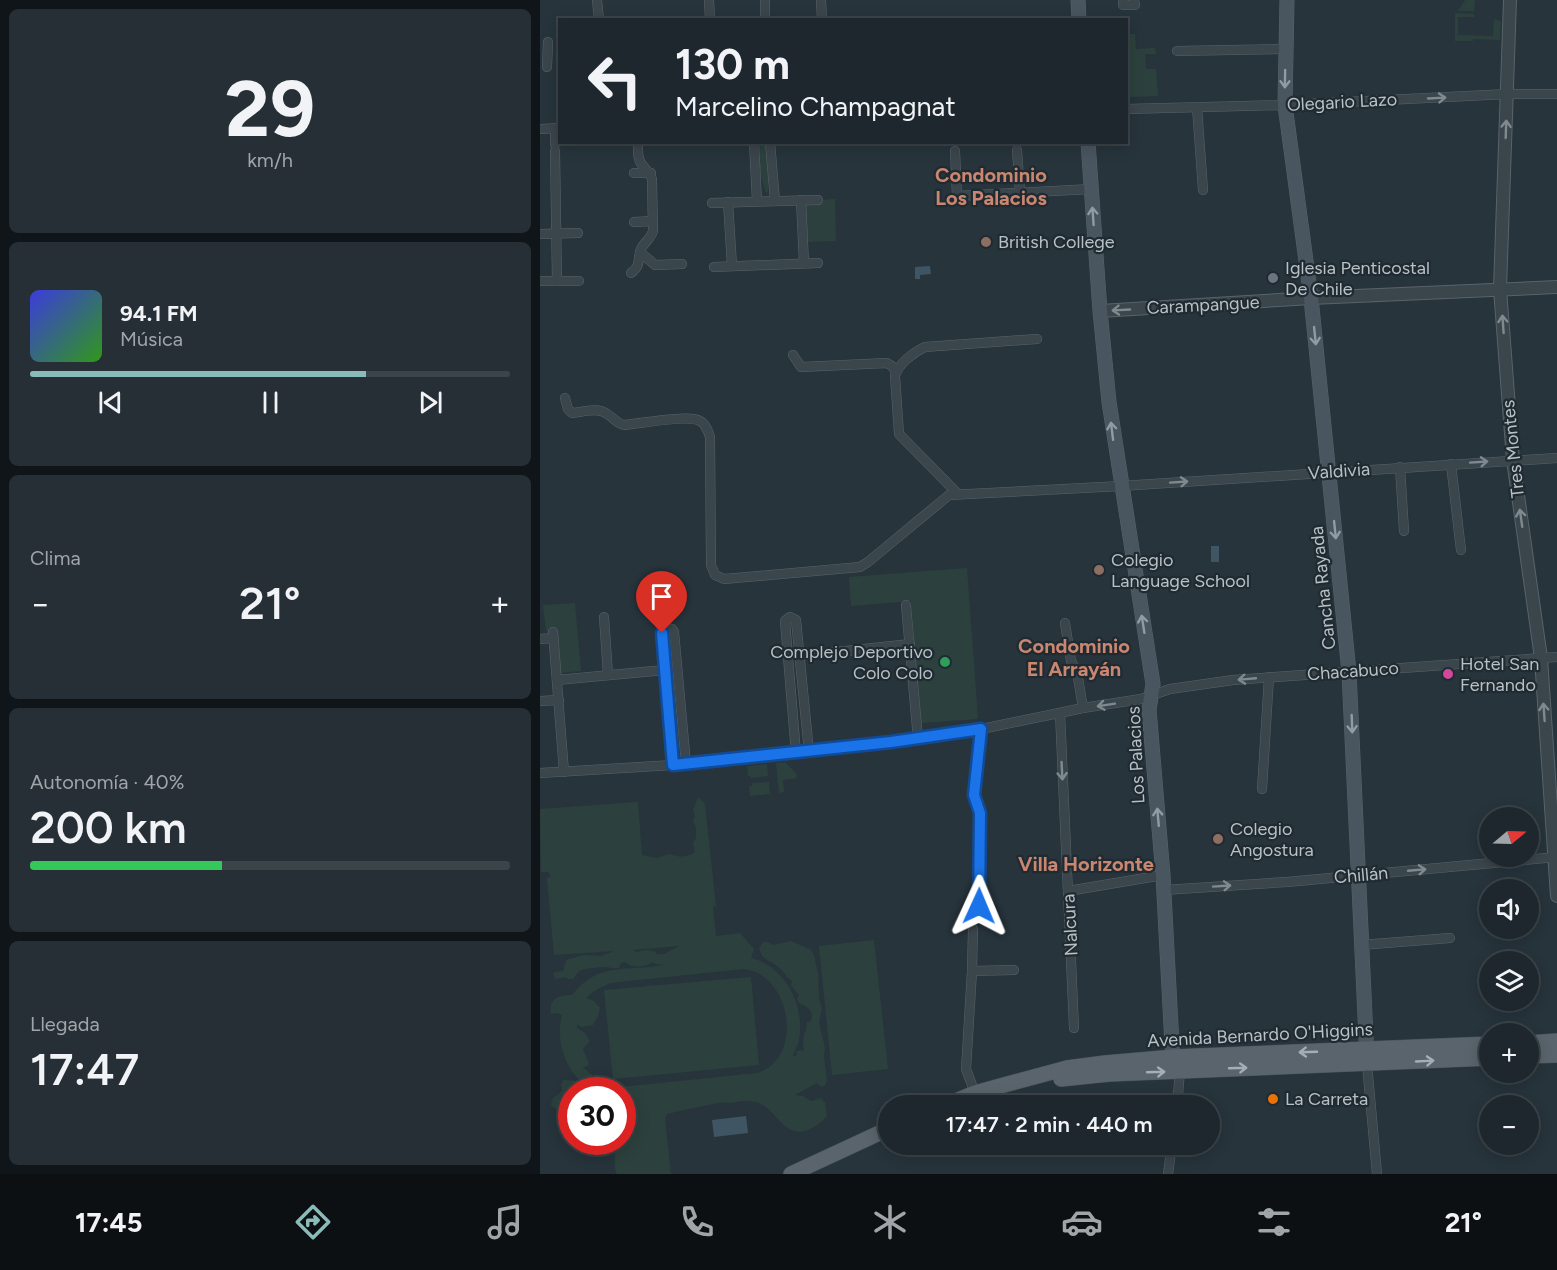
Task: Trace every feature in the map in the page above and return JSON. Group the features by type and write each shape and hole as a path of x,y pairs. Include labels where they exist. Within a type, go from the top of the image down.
{"main road":[{"path":"1078,0 1079,18"},
{"name":"Cancha Rayada","path":"1287,0 1285,105 1311,298 1349,672 1367,1057"},
{"name":"Los Palacios","path":"1088,144 1109,402 1153,684 1149,710 1177,1064"},
{"path":"1539,1042 1557,1041"},
{"name":"Avenida Bernardo O'Higgins","path":"1367,1057 1479,1045"},
{"path":"1539,1056 1557,1055"},
{"name":"Avenida Bernardo O'Higgins","path":"975,1094 1035,1077 1062,1079 1177,1064 1367,1057 1479,1058"},
{"path":"791,1174 878,1134"}],"street":[{"path":"597,0 599,18"},
{"path":"709,0 710,18"},
{"path":"765,0 765,18"},
{"path":"821,0 822,18"},
{"path":"1123,0 1123,4 1135,5 1134,0"},
{"name":"Tres Montes","path":"1510,0 1500,289 1513,460 1541,658 1557,896"},
{"path":"547,67 544,54 548,42"},
{"path":"1177,51 1286,49"},
{"name":"Olegario Lazo","path":"1128,109 1557,94"},
{"path":"1197,107 1203,190"},
{"path":"540,129 557,128 555,147 557,281"},
{"path":"630,273 637,267 640,252 651,237 653,221 651,173 641,164 638,144"},
{"path":"754,144 757,201"},
{"path":"770,144 775,201"},
{"path":"1017,150 1020,193"},
{"path":"955,151 957,196 1091,189"},
{"path":"634,173 651,173"},
{"path":"801,200 804,263"},
{"path":"712,203 819,200"},
{"path":"728,202 732,266"},
{"path":"634,222 653,221"},
{"path":"540,234 579,233"},
{"path":"640,252 655,265 682,264"},
{"path":"714,267 818,263"},
{"path":"540,281 579,281"},
{"name":"Carampangue","path":"1100,311 1311,298 1557,287"},
{"path":"958,494 899,434 897,368 925,347 1037,339"},
{"path":"793,355 801,367 887,363 896,372"},
{"path":"566,398 568,409 572,413 599,410 609,415 617,423 624,425 689,418 700,421 705,426 710,437 711,565 715,575 724,579 860,567 949,495 958,494"},
{"name":"Valdivia","path":"958,494 1557,458"},
{"path":"1451,464 1461,550"},
{"path":"1400,467 1404,531"},
{"path":"906,605 918,738"},
{"path":"604,617 608,675"},
{"path":"796,753 785,621 793,617 796,620 800,656 808,752"},
{"path":"1065,623 1071,662 1077,672 1083,708"},
{"path":"673,765 662,633 668,628 674,632 686,764"},
{"path":"540,639 553,635 564,772"},
{"path":"800,656 910,645"},
{"name":"Chacabuco","path":"540,773 686,764 918,738 981,729 1083,708 1141,699 1162,691 1183,687 1269,677 1557,657"},
{"path":"557,680 665,670"},
{"path":"1262,789 1269,677"},
{"path":"540,701 558,700"},
{"name":"Nalcura","path":"1060,713 1074,1028"},
{"path":"979,906 980,813 974,795 981,729"},
{"name":"Chillán","path":"1164,890 1287,882 1556,857"},
{"path":"1068,891 1163,875"},
{"path":"973,929 966,1069 975,1094"},
{"path":"1361,945 1450,938"},
{"path":"972,971 1014,970"},
{"name":"Cancha Rayada","path":"1367,1057 1377,1174"},
{"name":"Los Palacios","path":"1177,1064 1178,1095"},
{"path":"1168,1174 1171,1155"}],"green space":[{"path":"1465,0 1475,0 1474,11 1458,11"},
{"path":"1455,13 1474,14 1474,17 1458,17 1458,35 1493,36 1494,19 1501,21 1500,40 1455,41"},
{"path":"1128,34 1135,34 1136,49 1155,48 1156,54 1145,54 1146,69 1156,69 1158,96 1128,97"},
{"path":"761,144 765,144 768,168 768,192 766,193 762,181"},
{"path":"835,199 836,241 807,242 805,205 821,204 821,200"},
{"name":"Complejo Deportivo Colo Colo","path":"967,568 978,719 921,723 911,601 851,606 849,577"},
{"path":"575,603 581,671 560,673 556,630 546,631 543,605"},
{"path":"785,762 796,773 797,778 783,780 784,792 779,793 776,763"},
{"path":"767,764 768,776 751,778 748,776 747,766"},
{"path":"769,782 770,794 750,796 749,786 752,786 752,783"},
{"path":"698,797 705,804 716,906 713,907 716,936 740,933 754,949 751,958 775,970 784,980 797,1004 800,1017 798,1044 793,1056 796,1056 797,1051 804,1050 804,1034 807,1022 812,1018 811,1012 806,1006 800,1004 797,999 799,995 791,986 792,981 764,958 759,948 763,942 773,945 791,941 811,950 814,955 822,1008 819,1022 825,1048 827,1081 825,1086 821,1087 817,1083 795,1095 803,1096 811,1101 821,1098 825,1103 827,1116 814,1127 799,1132 786,1127 769,1109 752,1101 720,1103 667,1114 665,1118 671,1174 617,1174 615,1155 636,1155 636,1085 757,1073 772,1064 782,1051 786,1034 786,1016 781,999 772,984 759,974 743,969 610,983 586,998 594,1001 600,1008 593,1025 581,1027 577,1024 577,1028 585,1033 590,1041 583,1049 589,1064 586,1067 582,1066 595,1077 577,1077 562,1050 560,1024 562,1015 551,1014 551,1005 555,999 572,995 582,984 603,972 664,965 653,962 635,966 625,962 621,963 619,968 587,969 579,971 573,979 565,977 556,979 553,974 563,971 569,959 584,955 601,956 614,951 554,955 547,878 551,876 548,872 541,872 540,809 638,802 642,855 656,858 670,854 686,856 695,852 693,843 696,838 696,828 693,821 695,816 693,810","holes":["679,946 664,954 657,954 654,951 636,952 633,950"]},
{"path":"874,940 888,1069 832,1075 819,946"},
{"path":"751,977 759,1065 613,1077 604,990"},
{"path":"558,1094 557,1110 551,1105 553,1098"}],"water":[{"path":"930,266 931,274 920,275 920,279 915,279 915,267"},
{"path":"1211,546 1219,546 1219,562 1211,562"},
{"path":"746,1116 748,1133 714,1137 712,1120"}],"place":[{"name":"British College","path":"986,242"},
{"name":"Iglesia Penticostal De Chile","path":"1273,278"},
{"name":"Colegio Language School","path":"1099,570"},
{"name":"Complejo Deportivo Colo Colo","path":"945,662"},
{"name":"Hotel San Fernando","path":"1448,674"},
{"name":"Colegio Angostura","path":"1218,839"},
{"name":"La Carreta","path":"1273,1099"}],"district":[{"name":"Condominio Los Palacios","path":"991,186"},
{"name":"Condominio El Arrayán","path":"1074,658"},
{"name":"Villa Horizonte","path":"1086,864"}],"route":[{"path":"662,633 673,765 891,742 981,729 974,795 980,813 979,906"}]}
